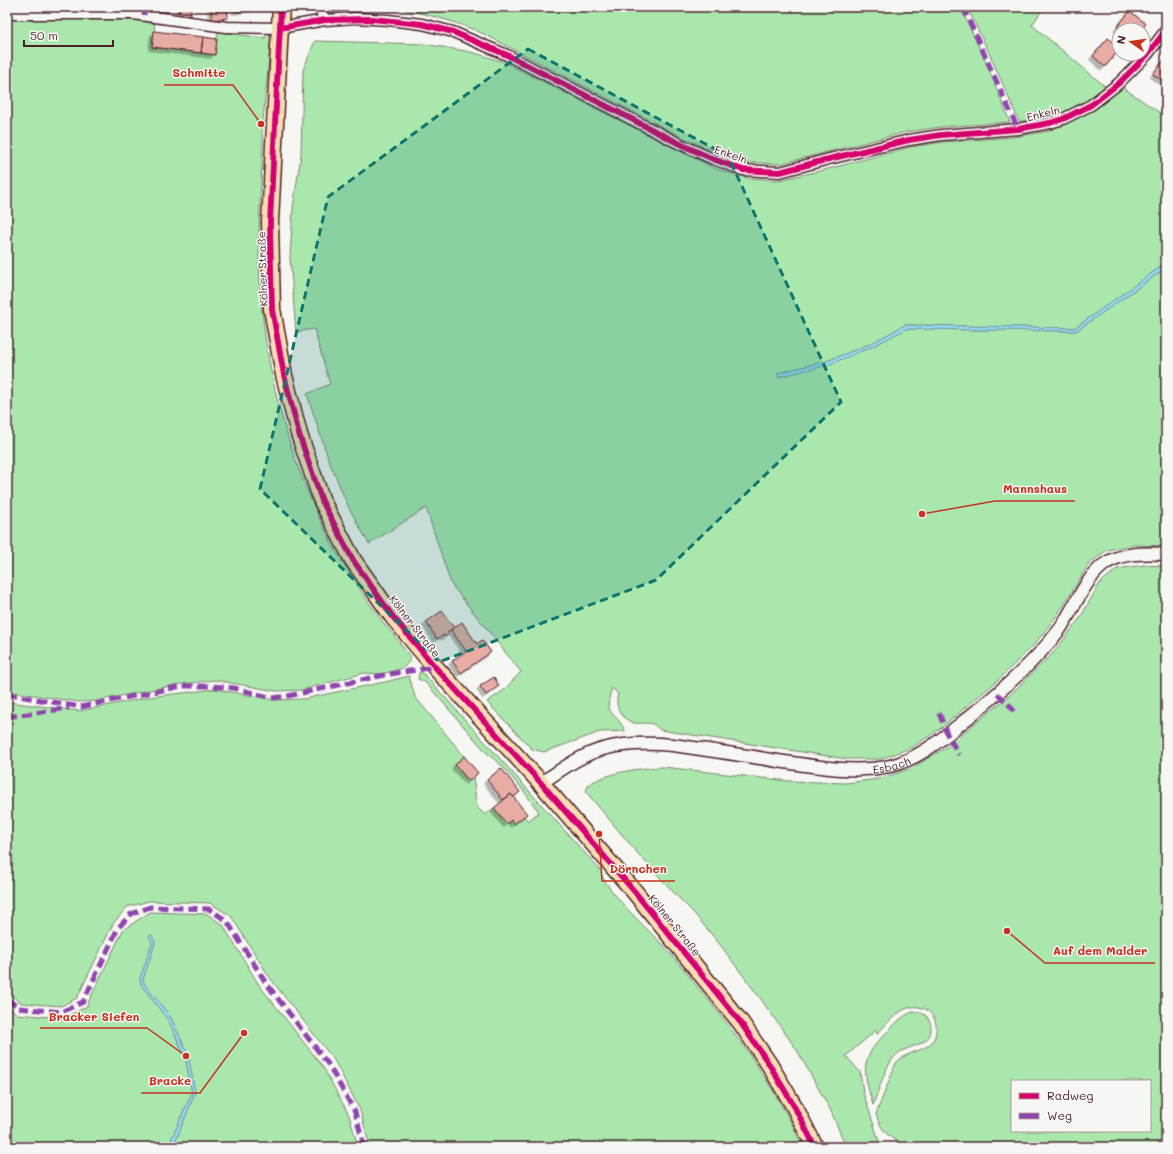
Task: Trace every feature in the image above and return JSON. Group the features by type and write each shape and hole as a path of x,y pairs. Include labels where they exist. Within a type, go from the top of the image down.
{"main road":[{"name":"Kölner Straße","path":"281,7 270,222 272,310 284,375 299,434 322,501 353,560 393,617 435,667 540,783 634,891 741,1023 769,1064 794,1106 815,1147"}],"street":[{"path":"319,7 325,20"},
{"name":"Enkeln","path":"7,14 133,14 226,27 280,28 325,20 355,18 422,24 453,32 507,55 680,144 713,158 743,170 780,172 909,140 941,135 1018,129 1063,119 1091,105 1118,84 1147,55 1166,30"},
{"name":"Esbach","path":"540,783 581,759 602,750 655,744 673,745 840,768 876,768 904,762 925,750 947,734 997,694 1028,666 1049,644 1093,575 1102,566 1115,558 1130,555 1166,554"}],"highlighted area":[{"path":"528,49 728,156 841,402 656,580 439,662 260,489 328,197"}],"green space":[{"path":"7,7 136,7 134,10 7,9"},
{"path":"388,7 960,7 983,55 1010,122 941,127 906,132 780,164 741,162 682,137 486,35 462,25 438,18"},
{"path":"967,7 1044,7 1032,25 1107,88 1093,98 1055,117 1044,120 1019,121"},
{"path":"7,19 133,20 155,23 152,47 214,55 218,32 265,38 266,33 271,36 262,132 263,142 259,249 263,319 275,388 294,456 321,522 337,553 359,587 382,621 410,657 410,660 403,668 383,674 364,673 302,690 276,691 215,680 175,685 96,701 79,702 7,691"},
{"path":"315,41 424,44 471,52 504,62 716,169 747,178 779,180 824,170 911,147 943,142 1013,137 1049,131 1101,103 1122,87 1166,117 1166,263 1075,328 905,325 870,344 827,361 778,373 779,377 871,347 906,329 1076,331 1166,268 1166,546 1134,545 1107,550 1089,564 1058,614 1034,645 997,681 941,728 913,747 881,759 847,759 660,730 653,724 634,723 625,718 618,707 618,694 612,688 609,697 609,709 625,731 600,732 544,752 532,749 487,702 503,691 521,672 451,584 426,508 369,544 349,508 329,461 307,394 330,384 314,329 296,332 290,258 293,208 301,155 303,70"},
{"path":"1144,565 1166,566 1166,1147 902,1147 901,1143 885,1132 876,1114 896,1063 906,1056 927,1046 934,1039 936,1025 933,1016 926,1009 915,1007 903,1010 897,1014 877,1034 876,1030 846,1056 860,1072 863,1092 881,1147 846,1147 831,1111 797,1050 718,942 692,911 640,856 592,799 586,791 589,784 606,776 625,771 663,767 789,781 846,783 878,779 910,769 945,748 1010,695 1056,650 1080,618 1100,583 1117,569"},
{"path":"420,672 422,672 601,871 603,878 617,897 679,964 755,1062 781,1104 803,1147 370,1147 360,1110 334,1060 270,978 231,916 210,903 149,901 127,907 113,924 77,998 61,1006 21,1003 7,992 7,702 80,711 149,697 215,689 275,700 303,699 409,676 415,697 464,756 455,765 469,781 473,777 477,807 485,815 494,808 507,824 511,820 514,824 524,816 528,821 539,812 523,790 503,767 486,752 425,682 418,679"},
{"path":"150,912 207,914 223,925 259,985 323,1067 349,1115 358,1147 173,1147 195,1093 188,1055 171,1018 145,985 143,979 155,943 152,943 140,979 142,986 168,1020 185,1056 192,1093 168,1147 7,1147 7,1006 17,1014 63,1018 86,1007 123,930"},
{"path":"913,1012 921,1013 927,1017 931,1026 930,1035 922,1043 904,1050 894,1057 890,1062 873,1105 867,1082 866,1064 868,1056 873,1048 894,1025 903,1017"}],"water":[{"path":"1166,263 1166,268 1076,331 906,329 871,347 828,365 778,377 778,373 827,361 870,344 905,325 1075,328"},
{"path":"152,935 155,943 143,979 145,985 171,1018 188,1055 195,1093 173,1147 168,1147 192,1093 185,1056 168,1020 142,986 140,979 152,943 149,936"}],"building":[{"path":"180,7 191,7 191,16 179,15"},
{"path":"211,7 227,7 228,18 212,20"},
{"path":"236,7 254,7 254,8 236,11"},
{"path":"1130,11 1144,22 1121,22"},
{"path":"154,31 203,37 201,53 152,47"},
{"path":"203,37 217,39 215,55 201,53"},
{"path":"1108,38 1111,40 1111,60 1105,67 1093,56"},
{"path":"1163,61 1166,63 1166,83 1153,74"},
{"path":"442,611 454,628 447,632 449,634 445,637 444,635 437,639 426,622"},
{"path":"462,622 477,644 482,640 491,652 461,673 452,661 466,651 451,630"},
{"path":"494,677 499,686 486,695 480,686"},
{"path":"464,756 478,773 469,781 455,765"},
{"path":"501,768 520,792 514,797 511,794 503,800 487,780"},
{"path":"511,794 527,814 514,824 511,820 507,824 494,808"}],"marked path":[{"path":"144,15 145,7"},
{"path":"963,7 1018,129"},
{"path":"7,694 81,707 182,686 234,688 273,698 384,675 435,667"},
{"path":"997,694 1007,702 1014,711"},
{"path":"7,717 69,708"},
{"path":"939,713 947,734 959,755"},
{"path":"7,999 19,1008 61,1012 83,1002 118,928 131,914 150,907 209,909 227,921 266,983 328,1064 355,1112 364,1147"}],"cycle path":[{"path":"281,7 270,222 272,309 284,375 299,434 322,501 353,560 393,617 435,667 541,783 634,891 741,1023 769,1064 794,1106 815,1147"},
{"path":"280,28 325,20 372,19 422,24 453,32 507,55 680,144 713,159 743,170 780,172 909,140 941,135 1018,129 1063,119 1091,105 1118,84 1147,55 1166,30"}],"place":[{"name":"Schmitte","path":"261,124"},
{"name":"Mannshaus","path":"922,514"},
{"name":"Dörnchen","path":"599,834"},
{"name":"Auf dem Malder","path":"1007,931"},
{"name":"Bracke","path":"244,1033"},
{"name":"Bracker Siefen","path":"186,1056"}]}
